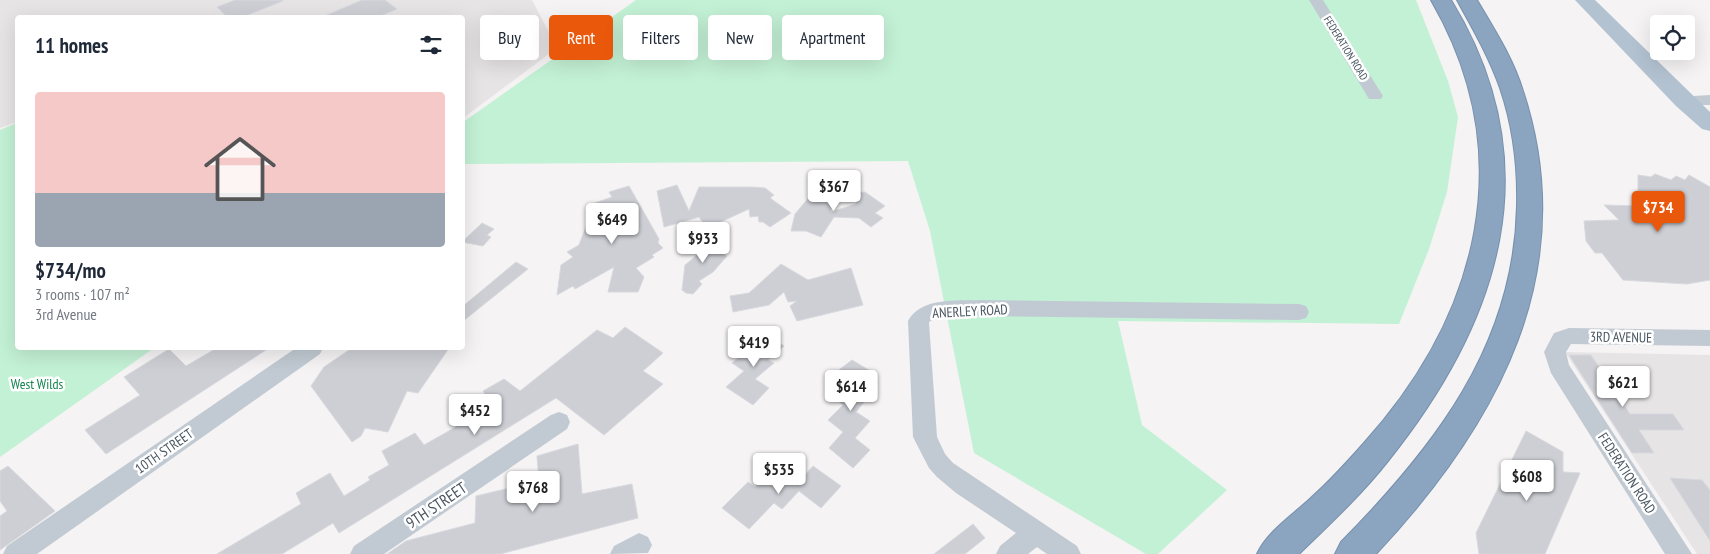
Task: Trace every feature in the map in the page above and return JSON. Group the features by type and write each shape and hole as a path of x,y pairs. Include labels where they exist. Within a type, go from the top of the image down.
{"highway":[{"path":"1275,554 1343,490 1411,408 1436,371 1463,319 1482,268 1489,236 1493,196 1493,159 1490,131 1482,92 1471,59 1441,0"},
{"path":"1353,554 1384,522 1443,450 1469,409 1490,374 1509,325 1524,273 1530,238 1531,206 1530,175 1523,127 1515,95 1500,58 1482,22 1468,0"}],"main road":[{"path":"1584,0 1710,124"},
{"path":"1605,0 1710,100"}],"street":[{"name":"FEDERATION ROAD","path":"1316,0 1375,96"},
{"path":"1684,100 1710,100"},
{"name":"ANERLEY ROAD","path":"1068,554 945,470 930,449 925,437 920,375 918,321 921,316 938,311 980,308 1299,312"},
{"name":"3RD AVENUE","path":"1559,367 1555,352 1562,339 1569,336 1710,338"},
{"name":"10TH STREET","path":"16,554 309,350"},
{"name":"FEDERATION ROAD","path":"1559,367 1679,554"},
{"name":"9TH STREET","path":"363,554 559,422"},
{"path":"1009,554 1035,533"}],"shaded area":[{"path":"0,0 532,0 549,33 549,54 465,117 465,15 15,15 15,123 0,128"},
{"path":"1565,352 1710,355 1710,554 1697,554"}],"green space":[{"path":"636,0 1416,0 1448,81 1458,117 1447,192 1429,249 1399,324 1118,321 1142,425 1227,490 1158,554 1146,554 974,453 930,231 908,161 465,164 465,121 551,60 613,60 613,16"},
{"name":"West Wilds","path":"15,124 15,350 151,350 0,457 0,130"}],"building":[{"path":"235,0 283,0 248,15 225,15 217,7"},
{"path":"362,0 385,0 397,9 383,15 327,15"},
{"path":"1655,174 1671,180 1676,176 1685,180 1689,175 1710,187 1710,280 1687,284 1623,280 1602,253 1595,253 1586,241 1584,221 1619,220 1604,205 1638,206 1638,175 1651,177"},
{"path":"677,185 689,211 699,187 752,187 765,188 774,195 770,198 791,213 770,227 763,222 759,222 758,216 750,217 749,209 707,228 699,217 664,227 657,191"},
{"path":"629,186 659,239 658,243 663,248 652,255 654,257 636,268 644,277 638,292 608,292 614,267 575,289 573,286 557,295 561,265 573,257 567,252 579,245 595,203 612,197 609,192"},
{"path":"816,189 831,189 831,212 856,204 856,193 865,192 885,206 875,213 883,218 871,227 859,218 834,217 821,237 806,231 791,231 795,214"},
{"path":"482,223 494,229 487,235 491,237 483,246 465,243 465,239"},
{"path":"722,234 722,253 727,256 713,272 699,281 702,284 693,294 686,293 682,290 685,265 708,246 702,243 714,235 719,237"},
{"path":"516,262 528,269 465,320 465,304"},
{"path":"781,264 808,280 851,268 863,305 797,321 790,306 797,301 788,302 784,292 769,305 733,312 730,296 749,293"},
{"path":"625,327 663,353 643,371 663,384 604,435 556,398 339,533 333,523 282,554 217,554 301,504 296,493 330,473 344,496 370,480 368,477 389,465 382,451 415,433 424,445 493,406 483,391 504,379 520,391 597,330 613,338"},
{"path":"762,332 784,346 768,360 774,363 755,379 769,388 753,405 726,387 744,371 732,363 748,350 744,347"},
{"path":"167,350 170,350 186,366 214,350 266,350 106,454 85,430 140,395 124,377"},
{"path":"349,350 448,350 418,393 407,391 388,432 365,428 361,436 352,442 311,386 324,367"},
{"path":"1569,355 1591,355 1630,414 1673,414 1684,430 1639,430 1654,453 1632,453"},
{"path":"852,360 877,375 862,391 869,396 856,412 870,421 855,438 870,450 853,468 829,448 843,432 828,420 843,405 829,394 843,379 835,373"},
{"path":"1526,431 1563,452 1563,472 1580,473 1545,554 1479,554 1476,533"},
{"path":"578,444 582,494 632,484 638,518 500,554 387,554 406,541 475,523 476,496 539,481 537,456"},
{"path":"8,466 55,511 0,550 0,516 7,511 0,501 0,471"},
{"path":"813,466 841,486 821,508 799,491 782,509 774,503 749,529 722,508 748,482 755,487 773,469 795,486"},
{"path":"1670,478 1702,480 1710,490 1710,541"},
{"path":"973,524 985,538 965,554 934,554"}]}
